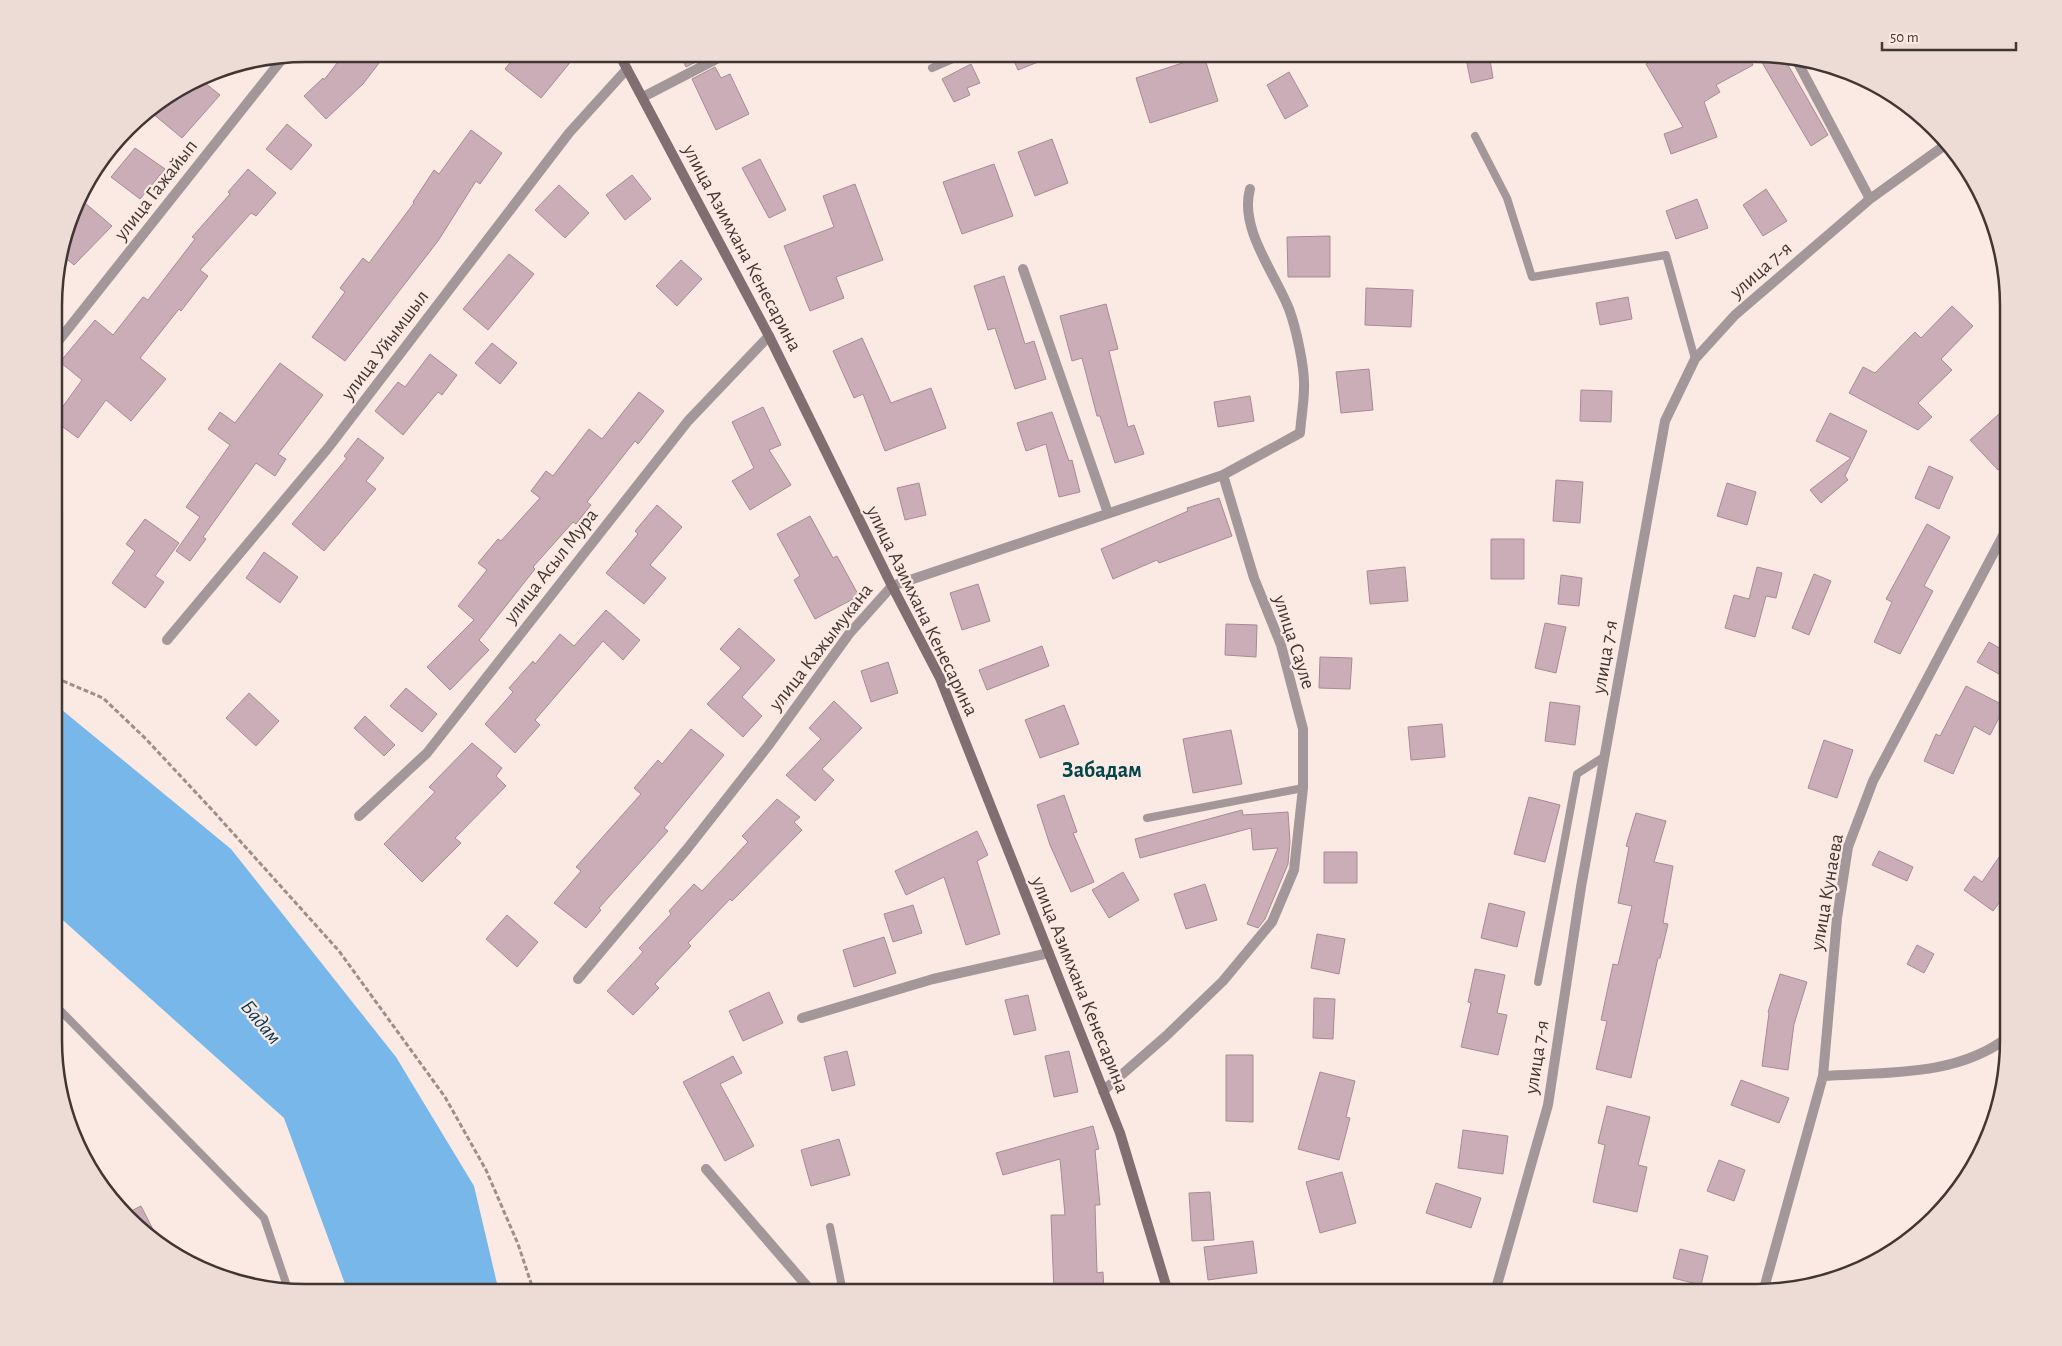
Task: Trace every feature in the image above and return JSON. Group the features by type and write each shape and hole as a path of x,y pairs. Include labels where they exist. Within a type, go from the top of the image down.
{"street":[{"name":"улица Азимхана Кенесарина","path":"623,62 769,336 892,586 940,678 1120,1133 1166,1284"},
{"path":"643,97 711,62"},
{"name":"улица Гажайып","path":"62,336 278,65"},
{"path":"1800,67 1870,200"},
{"name":"улица Уйымшыл","path":"167,640 328,448 569,133 627,69"},
{"name":"улица 7-я","path":"1497,1284 1548,1105 1580,887 1666,421 1695,359 1735,315 1870,200 1941,148"},
{"path":"1223,475 1267,453 1300,433 1304,386 1299,351 1289,310 1252,228 1247,201 1250,189"},
{"path":"1023,269 1108,513"},
{"name":"улица Асыл Мура","path":"359,816 427,753 688,421 769,336"},
{"name":"улица Кажымукана","path":"578,979 687,850 768,746 850,634 892,586 1223,475"},
{"name":"улица Сауле","path":"1103,1091 1166,1036 1223,981 1272,922 1294,870 1303,788 1303,729 1281,645 1254,578 1223,475"},
{"name":"улица Кунаева","path":"1765,1283 1823,1076 1837,918 1848,848 1873,781 2000,541"},
{"path":"802,1018 933,979 1049,953"},
{"path":"1823,1076 1935,1068 1992,1049 2000,1043"},
{"path":"706,1169 805,1284"}],"lane":[{"path":"932,68 946,62"},
{"path":"1475,136 1507,198 1532,277 1666,255 1695,359"},
{"path":"1538,982 1577,774 1605,756"},
{"path":"1147,818 1303,788"},
{"path":"62,1012 264,1218 286,1282"},
{"path":"830,1227 841,1284"}],"path":[{"path":"62,681 103,698 146,739 339,951 445,1097 486,1170 518,1244 531,1284"}],"water":[{"name":"Бадам","path":"62,710 231,849 396,1057 474,1186 497,1284 345,1284 284,1118 62,919"}],"building":[{"path":"338,62 380,62 363,84 326,119 304,96 323,78 324,80"},
{"path":"511,62 570,62 541,98 505,69"},
{"path":"684,62 696,62 686,67"},
{"path":"1014,62 1038,62 1018,70"},
{"path":"1185,62 1206,62 1218,101 1150,123 1136,78"},
{"path":"1467,62 1490,62 1493,78 1471,83"},
{"path":"1650,62 1751,62 1753,65 1716,85 1720,92 1704,102 1717,137 1671,154 1664,134 1683,127 1646,64"},
{"path":"1762,62 1788,65 1828,135 1811,146"},
{"path":"971,64 980,83 967,88 970,95 954,102 942,79"},
{"path":"715,67 721,78 730,74 749,114 716,130 692,79"},
{"path":"1289,72 1308,106 1285,119 1267,85"},
{"path":"207,84 220,95 182,138 155,116 185,95"},
{"path":"287,124 312,145 291,170 266,149"},
{"path":"471,130 502,153 480,184 476,181 438,241 345,361 312,337 345,292 340,288 363,258 369,263 414,203 434,170 439,174"},
{"path":"1052,139 1068,183 1035,196 1018,152"},
{"path":"135,148 165,169 140,199 111,177"},
{"path":"760,159 786,210 769,218 742,168"},
{"path":"994,164 1013,216 962,234 943,182"},
{"path":"248,169 276,193 256,216 251,213 200,270 208,276 181,311 179,309 140,358 166,379 131,421 106,400 78,438 62,426 62,408 82,380 62,364 62,360 95,320 113,335 143,297 148,300 195,239 192,237 230,194 228,192"},
{"path":"632,175 651,199 625,220 606,195"},
{"path":"855,184 883,260 836,277 844,298 810,311 784,246 834,227 823,196"},
{"path":"559,185 589,213 565,238 535,210"},
{"path":"1766,189 1787,221 1763,236 1743,205"},
{"path":"1697,199 1708,228 1676,239 1666,211"},
{"path":"86,204 112,226 74,265 67,259 75,228"},
{"path":"1330,236 1330,277 1288,277 1287,237"},
{"path":"509,254 534,274 488,330 463,309"},
{"path":"681,260 702,279 677,306 656,286"},
{"path":"1004,276 1025,344 1034,341 1046,379 1015,389 995,328 988,330 974,286"},
{"path":"1366,288 1413,290 1411,327 1365,325"},
{"path":"1628,297 1632,319 1600,325 1596,303"},
{"path":"1106,304 1118,349 1109,351 1128,427 1134,425 1144,454 1115,463 1100,416 1097,416 1082,358 1072,361 1060,316"},
{"path":"1952,306 1973,326 1941,359 1952,370 1918,403 1932,417 1918,430 1849,393 1863,367 1875,373 1915,332 1921,338"},
{"path":"862,338 891,403 931,388 946,428 885,451 863,394 854,398 833,351"},
{"path":"492,343 517,363 500,384 475,363"},
{"path":"430,354 457,375 442,395 438,392 403,435 375,411 398,382 405,387"},
{"path":"280,363 323,395 278,454 286,459 275,476 256,463 203,537 206,539 190,561 176,551 200,517 186,507 230,445 208,429 220,412 235,423"},
{"path":"1369,369 1373,410 1341,413 1336,372"},
{"path":"1581,390 1612,391 1611,422 1580,421"},
{"path":"639,392 664,411 638,444 635,441 587,502 591,505 576,524 573,522 533,567 535,569 479,640 489,650 450,690 427,667 474,620 458,606 487,570 478,563 498,539 501,541 540,498 531,491 546,471 553,476 589,429 602,439"},
{"path":"1250,396 1254,421 1218,427 1214,402"},
{"path":"763,407 781,445 769,450 791,485 750,510 732,481 754,468 732,422"},
{"path":"1052,412 1069,461 1072,460 1080,492 1059,497 1046,444 1026,451 1017,423"},
{"path":"1830,413 1867,431 1845,476 1848,480 1821,503 1810,490 1851,458 1816,441"},
{"path":"2000,413 2000,468 1998,470 1970,440"},
{"path":"358,438 384,458 366,481 376,489 324,551 292,524 347,458 344,456"},
{"path":"1929,466 1953,477 1939,509 1915,498"},
{"path":"1556,480 1583,482 1580,523 1553,521"},
{"path":"919,483 926,515 905,520 897,488"},
{"path":"1727,483 1756,492 1747,525 1717,516"},
{"path":"1219,498 1232,536 1159,563 1157,560 1113,579 1101,549 1188,511 1187,508"},
{"path":"657,505 682,527 650,565 666,578 644,604 606,573 638,534 635,531"},
{"path":"810,516 833,558 837,556 859,596 815,619 794,580 800,576 777,534"},
{"path":"145,519 179,543 155,576 164,582 145,608 112,583 135,551 126,544"},
{"path":"1927,524 1950,537 1924,586 1933,591 1900,654 1874,642 1892,602 1886,599"},
{"path":"1491,539 1524,539 1524,579 1491,579"},
{"path":"264,552 298,577 280,603 246,578"},
{"path":"1405,567 1408,601 1370,604 1367,571"},
{"path":"1757,567 1782,573 1776,598 1766,596 1755,637 1725,628 1734,595 1749,599"},
{"path":"1814,574 1831,581 1809,635 1792,628"},
{"path":"1561,575 1582,578 1579,606 1558,604"},
{"path":"978,584 990,621 962,630 950,593"},
{"path":"606,610 640,640 623,660 603,641 535,720 540,725 515,753 485,724 513,692 509,688 533,661 535,664 560,634 574,646"},
{"path":"1545,623 1566,627 1556,673 1535,668"},
{"path":"1226,624 1257,625 1256,657 1225,655"},
{"path":"739,628 775,660 742,697 762,716 743,737 707,704 741,668 720,649"},
{"path":"1989,642 2000,648 2000,675 1977,662"},
{"path":"1042,646 1049,666 987,690 979,670"},
{"path":"1320,657 1352,658 1350,689 1319,688"},
{"path":"888,662 898,693 871,702 861,671"},
{"path":"1966,686 2000,703 2000,716 1990,735 1974,726 1953,774 1924,761 1936,734 1940,736"},
{"path":"406,688 437,714 422,732 390,706"},
{"path":"249,693 279,721 256,746 226,718"},
{"path":"834,701 862,728 822,769 834,780 815,801 786,775 821,739 809,728"},
{"path":"1550,702 1580,706 1575,745 1545,741"},
{"path":"1064,705 1079,744 1040,758 1025,720"},
{"path":"365,716 395,745 384,756 354,728"},
{"path":"1442,724 1445,757 1411,760 1408,727"},
{"path":"691,729 724,755 664,828 668,831 599,908 601,910 586,928 554,903 581,871 576,867 641,794 634,788 658,760 662,764"},
{"path":"1231,730 1242,784 1193,793 1183,739"},
{"path":"1824,740 1853,750 1837,798 1808,788"},
{"path":"472,743 502,768 496,776 506,786 455,838 461,843 422,882 384,844 435,792 429,787"},
{"path":"1064,795 1077,832 1073,833 1094,882 1071,892 1050,845 1037,805"},
{"path":"1529,797 1560,805 1545,862 1514,854"},
{"path":"777,799 800,817 794,822 802,830 732,901 730,899 688,943 691,946 655,984 659,988 633,1015 607,991 643,952 639,948 671,914 669,911 694,884 702,891 748,842 742,836"},
{"path":"1242,810 1243,815 1288,812 1290,842 1288,864 1265,919 1258,928 1247,924 1278,848 1253,850 1251,828 1140,858 1135,839"},
{"path":"1636,813 1666,821 1654,862 1673,866 1663,923 1668,924 1660,958 1658,958 1631,1078 1596,1069 1607,1021 1601,1020 1613,964 1618,965 1632,906 1618,903 1629,847 1626,846"},
{"path":"977,831 988,855 977,861 1000,934 966,945 944,877 906,895 895,871"},
{"path":"1879,851 1913,867 1907,881 1872,865"},
{"path":"1324,852 1357,852 1357,883 1324,883"},
{"path":"2000,856 2000,902 1993,911 1964,890 1974,876 1982,882"},
{"path":"1123,872 1139,900 1109,918 1092,890"},
{"path":"1205,884 1217,920 1186,929 1174,894"},
{"path":"1489,903 1525,912 1517,947 1481,938"},
{"path":"913,905 922,933 893,942 884,914"},
{"path":"507,915 538,942 517,967 486,939"},
{"path":"1317,934 1345,939 1339,974 1311,968"},
{"path":"884,937 896,973 854,987 843,950"},
{"path":"1917,945 1934,954 1924,973 1907,964"},
{"path":"1475,969 1505,975 1497,1013 1507,1015 1498,1055 1461,1047 1471,1003 1468,1002"},
{"path":"1780,974 1807,982 1794,1024 1788,1070 1762,1066 1768,1012"},
{"path":"769,992 783,1023 743,1041 729,1011"},
{"path":"1028,995 1036,1030 1014,1035 1005,1000"},
{"path":"1314,998 1335,999 1333,1039 1313,1038"},
{"path":"847,1051 855,1085 832,1091 824,1057"},
{"path":"1069,1051 1078,1092 1054,1097 1045,1056"},
{"path":"1226,1055 1253,1055 1253,1122 1226,1121"},
{"path":"733,1056 742,1073 720,1084 754,1146 725,1161 683,1082"},
{"path":"1320,1072 1355,1081 1346,1117 1350,1118 1339,1160 1298,1149"},
{"path":"1741,1080 1789,1098 1779,1123 1731,1105"},
{"path":"1607,1106 1650,1117 1638,1165 1647,1167 1637,1212 1593,1202 1605,1145 1598,1143"},
{"path":"1093,1126 1099,1149 1095,1150 1100,1205 1095,1205 1097,1273 1103,1272 1104,1284 1054,1284 1051,1215 1065,1215 1060,1159 1003,1175 996,1153"},
{"path":"1463,1130 1508,1136 1503,1174 1458,1168"},
{"path":"839,1139 850,1175 811,1186 801,1150"},
{"path":"1719,1160 1745,1170 1734,1201 1707,1191"},
{"path":"1342,1172 1356,1223 1320,1233 1306,1182"},
{"path":"1436,1183 1481,1198 1471,1228 1426,1213"},
{"path":"1210,1192 1214,1240 1192,1241 1189,1193"},
{"path":"141,1206 152,1228 146,1223 132,1210"},
{"path":"1253,1241 1257,1273 1208,1280 1204,1247"},
{"path":"1680,1249 1708,1256 1701,1284 1673,1278"}],"district":[{"name":"Забадам","path":"1102,770"}]}
